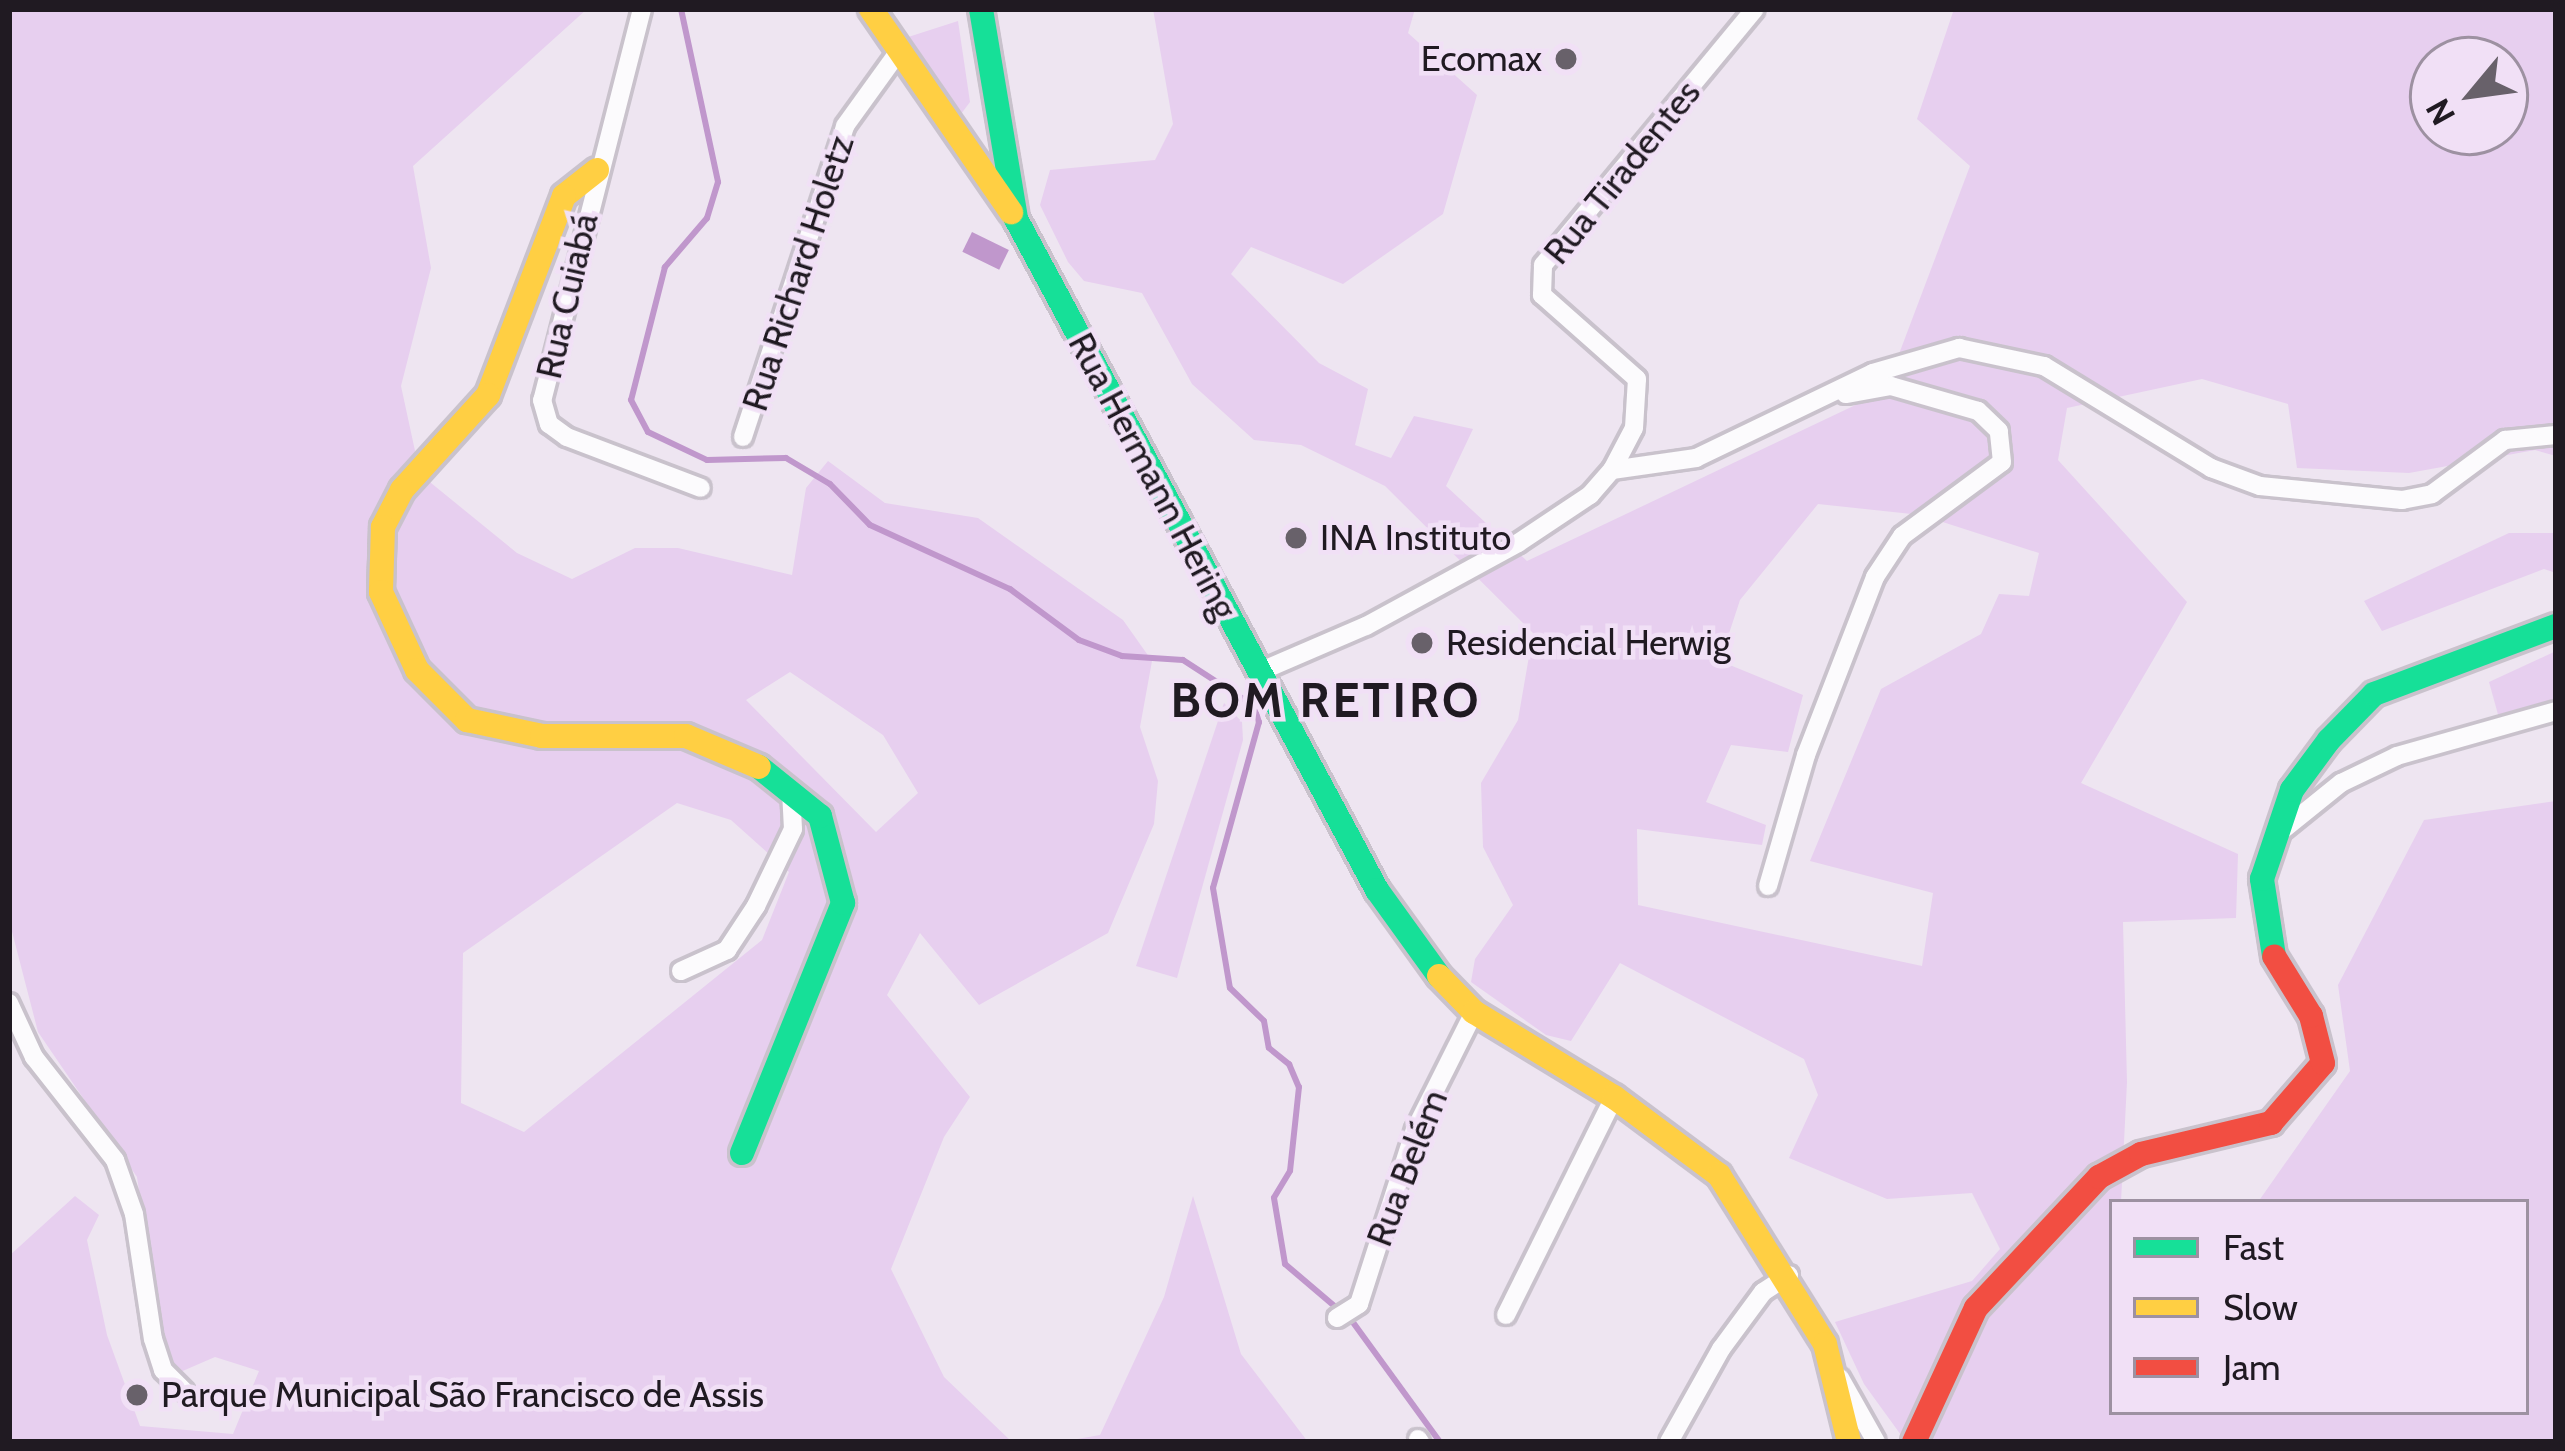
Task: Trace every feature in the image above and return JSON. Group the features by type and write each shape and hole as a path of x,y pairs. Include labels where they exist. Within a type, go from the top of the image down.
{"street":[{"name":"Rua Cuiabá","path":"642,9 597,170 542,400 549,424 701,488"},
{"path":"871,9 897,54 1016,219"},
{"name":"Rua Hermann Hering","path":"981,9 1016,219 1377,890 1430,967 1474,1012 1614,1097 1719,1175 1790,1275 1840,1378 1849,1442"},
{"name":"Rua Tiradentes","path":"1259,672 1366,626 1518,543 1580,503 1612,470 1634,428 1637,379 1542,295 1543,265 1755,9"},
{"name":"Rua Richard Holetz","path":"743,437 845,126 897,54"},
{"path":"950,128 997,115"},
{"path":"597,170 564,196 488,394 403,490 383,527 381,592 417,670 467,720 542,736 686,736 750,760 791,787 831,840 843,903 742,1153"},
{"path":"1612,470 1696,458 1918,356 1959,348 1999,352 2044,366 2233,479 2369,500 2432,494 2505,440 2556,435"},
{"path":"1768,886 1806,755 1875,577 1902,536 1993,472 2004,446 1978,411 1940,395 1891,386 1829,396"},
{"path":"1914,1442 1976,1308 2099,1177 2141,1154 2271,1123 2315,1077 2323,1040 2290,995 2266,930 2263,879 2292,790 2374,694 2556,626"},
{"path":"2273,839 2341,783 2397,756 2556,711"},
{"path":"681,971 727,950 757,907 794,829 791,787"},
{"path":"9,1003 34,1057 116,1160 134,1214 153,1339 163,1370 185,1392"},
{"name":"Rua Belém","path":"1337,1318 1359,1304 1414,1130 1474,1012"},
{"path":"1506,1315 1614,1097"},
{"path":"1669,1442 1749,1311 1790,1275"},
{"path":"1840,1378 1876,1442"}],"shaded area":[{"path":"9,9 587,9 413,166 431,268 401,386 420,474 517,553 572,579 635,548 678,548 792,575 806,488 828,461 885,503 978,518 1123,620 1152,661 1140,727 1158,781 1154,824 1108,933 979,1005 920,933 887,995 970,1097 944,1137 891,1269 944,1377 1012,1442 9,1442 9,1256 75,1196 99,1215 87,1240 107,1335 140,1426 233,1434 259,1371 215,1357 178,1373 160,1336 137,1177 38,1032 9,920","holes":["790,672 883,735 918,793 876,832 746,700","677,803 731,820 789,872 762,940 524,1132 461,1103 463,953"]},
{"path":"1153,9 1415,9 1408,33 1477,95 1443,214 1343,284 1251,247 1231,274 1319,363 1368,389 1355,445 1391,458 1414,416 1473,429 1446,486 1527,561 1885,391 1970,166 1917,119 1954,9 2556,9 2556,456 2535,450 2409,473 2297,468 2288,404 2202,379 2067,408 2058,460 2187,602 2081,783 2238,854 2236,918 2123,922 2127,1082 2121,1199 2109,1199 2109,1415 2529,1415 2529,1199 2260,1199 2350,1071 2338,985 2424,820 2556,801 2556,1442 1906,1442 1864,1384 1835,1322 1972,1281 2000,1249 1972,1193 1887,1199 1789,1158 1818,1095 1804,1059 1620,963 1571,1041 1546,1035 1471,982 1475,959 1513,905 1483,847 1481,783 1518,720 1533,633 1385,486 1301,445 1254,440 1192,384 1142,293 1084,281 1068,262 1040,205 1050,170 1155,160 1173,124","holes":["1818,504 1921,515 2039,553 2029,596 1999,594 1981,634 1881,689 1810,861 1933,893 1922,966 1638,905 1637,829 1762,845 1766,825 1706,802 1731,745 1788,752 1803,695 1720,661 1740,600"]},
{"path":"958,21 970,102 961,114 902,39"},
{"path":"972,232 1009,250 999,270 962,252"},
{"path":"2509,533 2556,533 2556,573 2544,569 2382,631 2364,601"},
{"path":"2556,651 2556,700 2499,718 2489,682"},
{"path":"1224,703 1242,722 1243,740 1177,978 1136,966"},
{"path":"1193,1196 1241,1354 1308,1442 1060,1442 1100,1435 1164,1297"}],"waterway":[{"path":"681,9 718,182 707,218 665,267 631,400 648,432 707,460 786,458 830,484 870,525 1010,589 1079,640 1122,656 1183,660 1254,706 1259,722 1213,888 1230,988 1264,1021 1269,1048 1289,1064 1299,1087 1290,1171 1274,1198 1285,1264 1352,1321 1440,1442"}],"traffic: fast":[{"path":"981,9 1016,219 1377,890 1439,976"},
{"path":"2274,956 2262,879 2292,790 2329,740 2374,694 2556,626"},
{"path":"742,1153 843,903 820,816 759,767"}],"traffic: slow":[{"path":"871,9 1011,212"},
{"path":"597,170 564,196 488,395 402,490 383,527 381,592 417,670 467,720 542,736 686,736 759,767"},
{"path":"1439,976 1474,1012 1614,1097 1719,1175 1825,1344 1849,1442"}],"traffic: jam":[{"path":"1914,1442 1976,1308 2099,1177 2141,1154 2271,1123 2323,1063 2311,1016 2274,956"}],"place":[{"name":"Ecomax","path":"1566,59"},
{"name":"INA Instituto","path":"1296,538"},
{"name":"Residencial Herwig","path":"1422,643"},
{"name":"Parque Municipal São Francisco de Assis","path":"137,1395"}],"district":[{"name":"BOM RETIRO","path":"1326,701"}]}
